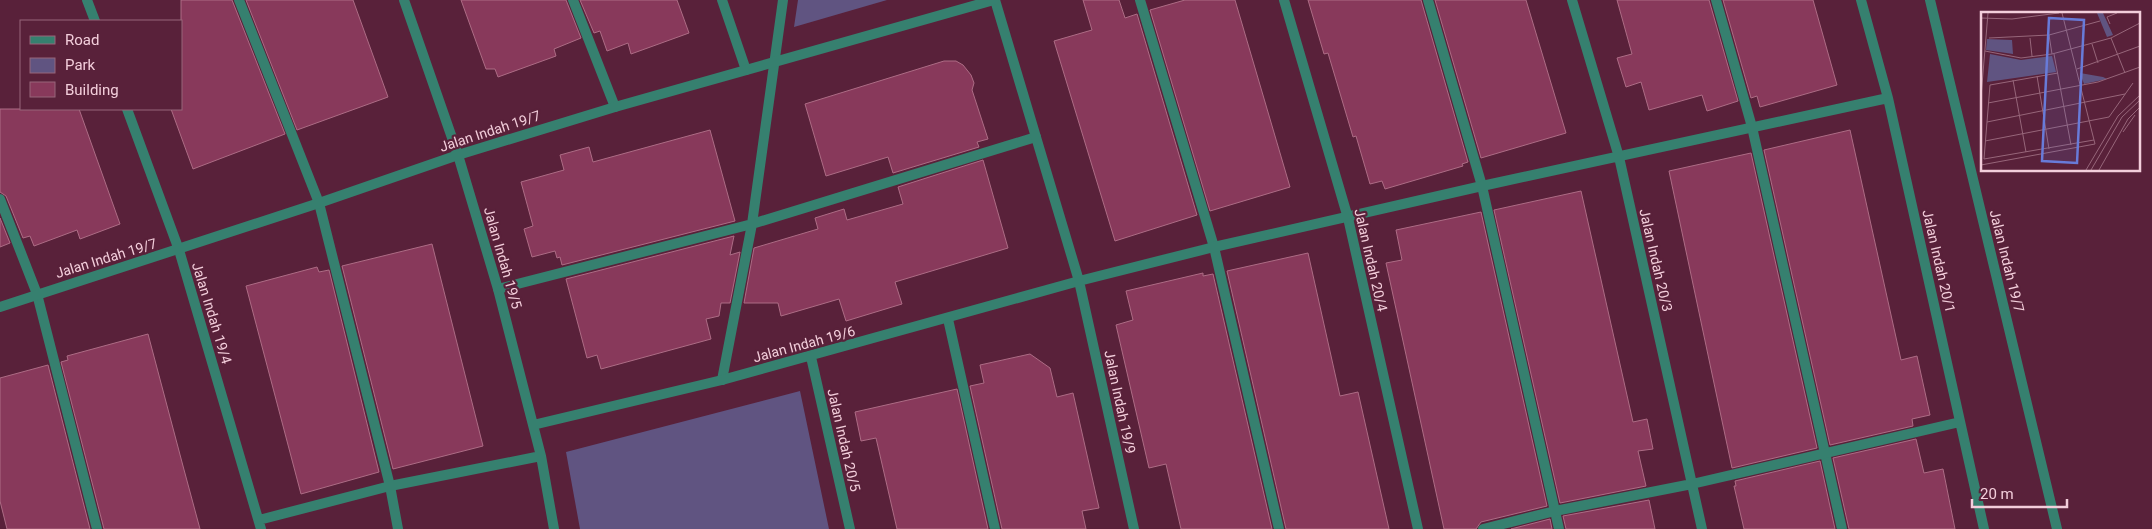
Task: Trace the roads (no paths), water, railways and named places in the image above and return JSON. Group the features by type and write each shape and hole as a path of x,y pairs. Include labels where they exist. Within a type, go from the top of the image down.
{"street":[{"path":"87,0 95,20"},
{"path":"239,0 319,204 390,486 398,529"},
{"name":"Jalan Indah 19/5","path":"404,0 458,155 498,289 541,456 554,529"},
{"path":"573,0 615,106"},
{"path":"722,0 746,70"},
{"path":"722,380 752,224 783,0"},
{"name":"Jalan Indah 19/7","path":"0,307 319,204 458,155 615,106 995,0"},
{"name":"Jalan Indah 19/9","path":"995,0 1079,281 1134,529"},
{"path":"1140,0 1214,247 1279,529"},
{"name":"Jalan Indah 20/4","path":"1284,0 1348,218 1418,529"},
{"path":"1428,0 1482,186 1559,529"},
{"name":"Jalan Indah 20/3","path":"1572,0 1619,157 1702,529"},
{"path":"1716,0 1752,127 1842,529"},
{"name":"Jalan Indah 20/1","path":"1861,0 1888,98 1984,529"},
{"name":"Jalan Indah 19/7","path":"1930,0 2057,529"},
{"name":"Jalan Indah 19/6","path":"533,425 811,357 1079,281 1214,247 1482,186 1888,98"},
{"name":"Jalan Indah 19/4","path":"127,110 179,250 260,524"},
{"path":"498,289 752,224 1036,137"},
{"path":"0,199 37,294 97,529"},
{"path":"948,319 995,529"},
{"name":"Jalan Indah 20/5","path":"811,357 850,529"},
{"path":"1483,529 1555,511 1692,484 1960,422"},
{"path":"260,524 390,486 541,456"}]}
